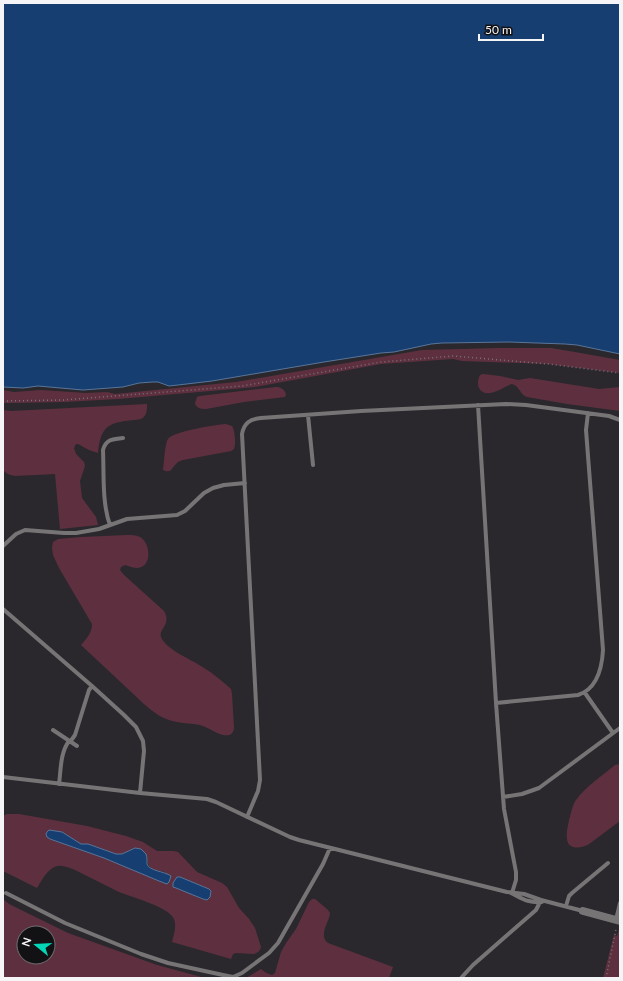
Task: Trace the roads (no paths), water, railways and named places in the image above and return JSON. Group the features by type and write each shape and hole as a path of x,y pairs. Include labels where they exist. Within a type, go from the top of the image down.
{"street":[{"path":"584,911 618,920"}],"lane":[{"path":"247,817 258,792 260,780 242,434 244,426 251,420 258,418 516,404 609,416 620,420"},
{"path":"478,405 503,797 516,872 516,880 512,893"},
{"path":"496,703 573,696 585,693 597,679 602,664 603,650 586,430 588,413"},
{"path":"308,415 313,465"},
{"path":"110,525 105,502 103,448 110,440 123,438"},
{"path":"3,546 16,534 25,530 72,533 91,531 127,519 177,516 213,488 224,485 245,484"},
{"path":"3,609 92,686 136,727 144,744 140,793"},
{"path":"59,784 63,752 65,747 74,737 89,690 92,686"},
{"path":"585,693 613,733"},
{"path":"503,797 526,793 539,788 620,728"},
{"path":"53,730 77,746"},
{"path":"3,777 140,793 207,799 290,837 507,892 524,894 540,901 584,911"},
{"path":"6,893 65,924 153,958 223,975 236,976 261,960 278,943 323,864 330,848"},
{"path":"566,906 569,896 608,863"},
{"path":"461,978 534,912 538,908 540,901"},
{"path":"618,920 620,903"}],"water":[{"path":"3,3 620,3 620,354 565,344 509,342 442,343 212,381 169,386 158,382 153,382 139,383 123,387 83,390 38,386 23,388 3,387"},
{"path":"49,830 62,832 81,844 88,844 116,854 122,854 135,848 141,849 146,854 148,866 154,870 171,876 169,882 167,884 104,858 50,839 46,834"},
{"path":"177,877 209,889 211,891 210,897 207,900 203,899 173,887 173,883"}]}
